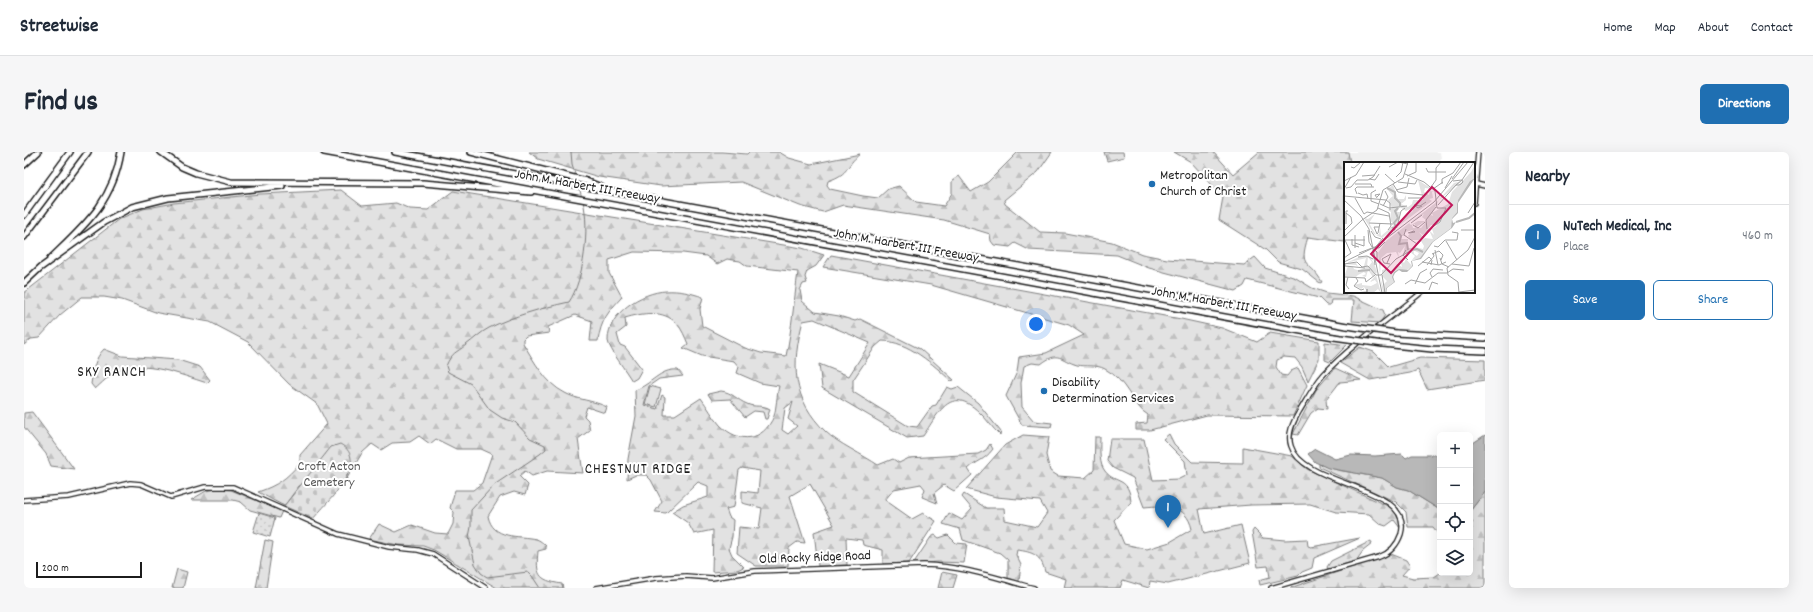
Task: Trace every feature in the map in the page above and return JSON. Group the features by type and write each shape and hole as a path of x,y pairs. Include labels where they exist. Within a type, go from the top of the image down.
{"highway":[{"path":"24,165 38,152"},
{"path":"24,215 70,152"},
{"path":"24,237 88,152"},
{"path":"24,282 98,211 112,187 121,152"},
{"path":"161,152 182,167 210,178 231,182 302,184 423,183 560,194"},
{"name":"John M. Harbert III Freeway","path":"324,152 567,195 1334,337 1432,349 1485,351"},
{"name":"John M. Harbert III Freeway","path":"395,152 1347,326 1396,333 1485,338"},
{"path":"471,152 586,181 616,192"},
{"path":"40,268 104,222 132,207 168,198 302,184"}],"street":[{"path":"1475,194 1478,152"},
{"path":"1476,184 1485,186"},
{"path":"1271,588 1379,557 1391,550 1397,544 1402,523 1401,516 1395,508 1380,498 1313,469 1302,462 1292,449 1290,435 1295,420 1306,399 1324,374 1341,358 1421,293"},
{"path":"24,500 69,496 130,483 141,484 171,497 205,487 233,487 338,534 388,547 418,550 433,554 486,588"},
{"name":"Old Rocky Ridge Road","path":"596,588 663,577 717,578 763,570 802,570 924,565 943,566 977,573 1034,588"}],"shaded area":[{"path":"1348,152 1440,152 1441,158 1439,162 1350,162"},
{"path":"1485,435 1485,492 1473,507 1473,468 1473,443"},
{"path":"1315,449 1335,459 1351,455 1375,456 1402,454 1406,458 1412,455 1437,455 1437,508 1408,490 1397,487 1382,478 1328,468 1315,462 1308,454"}],"green space":[{"path":"529,152 722,152 747,154 749,152 779,152 789,158 811,164 860,154 844,172 828,181 827,185 830,189 878,198 888,189 899,186 916,202 944,206 952,193 952,181 959,176 971,192 988,182 1018,152 1052,152 1038,172 1004,200 1005,204 1040,232 1065,233 1112,242 1142,254 1167,259 1244,265 1255,257 1265,268 1296,278 1312,288 1327,293 1353,296 1383,310 1385,315 1380,323 1352,321 1354,300 1331,300 1330,305 1326,305 1319,298 1247,280 1244,286 1236,291 1149,268 1117,255 1029,250 1015,243 1010,247 994,245 991,241 990,234 944,220 843,205 823,212 800,206 741,182 661,186 599,177 538,159"},
{"path":"1104,152 1123,152 1124,157 1107,161"},
{"path":"1174,152 1213,152 1233,174 1259,152 1348,152 1350,162 1344,162 1344,242 1308,237 1305,247 1304,254 1306,263 1322,282 1320,283 1302,269 1278,262 1266,250 1219,220 1223,197 1191,162"},
{"path":"341,190 362,206 396,203 410,209 428,210 453,191 802,248 824,255 816,266 807,271 805,277 807,283 803,284 800,290 802,301 815,312 839,316 855,321 860,319 920,349 954,380 951,381 929,361 911,349 892,342 882,341 875,347 853,380 853,392 908,426 917,427 932,406 936,405 947,387 952,389 958,387 978,403 1001,432 1000,435 979,412 969,404 960,401 952,401 940,411 923,436 907,438 822,388 819,364 849,376 870,343 814,319 803,321 797,352 797,381 806,407 815,420 831,436 878,465 893,459 899,463 909,458 978,454 986,450 990,444 993,449 987,456 968,469 972,475 954,491 944,485 934,493 937,503 922,497 925,489 921,484 894,489 885,500 912,519 923,513 936,521 909,563 883,564 883,550 863,545 862,540 846,538 847,565 818,566 814,532 834,525 810,484 790,496 805,543 797,542 789,548 788,566 756,566 737,553 739,527 759,529 762,508 742,503 742,491 758,493 760,471 742,468 739,470 734,507 726,509 729,517 733,520 732,537 729,548 732,555 744,567 737,570 712,572 713,530 694,534 688,523 672,512 683,505 708,497 708,486 698,482 666,513 655,512 662,501 651,480 646,475 636,475 627,479 628,459 636,416 635,390 641,388 661,374 672,370 678,370 683,376 659,379 649,386 644,405 657,409 662,395 665,397 664,415 675,415 701,398 717,422 727,431 735,435 750,437 764,431 769,425 775,413 779,386 760,383 737,373 739,367 734,361 702,356 683,348 688,344 679,326 672,319 659,314 645,314 625,318 626,327 617,334 620,345 625,347 642,369 637,378 632,381 609,345 609,331 613,322 620,313 637,300 657,292 680,291 703,297 700,309 702,326 745,348 761,353 786,356 798,272 747,266 740,261 727,259 717,264 706,256 683,253 634,252 609,260 609,273 622,297 603,322 598,341 590,341 592,321 575,315 548,327 549,333 526,336 523,339 523,343 536,364 546,378 558,389 580,399 607,407 605,413 587,407 584,416 588,420 590,430 578,439 583,473 547,471 532,476 525,471 519,476 528,485 525,495 514,492 500,497 488,516 491,524 501,533 536,539 544,544 546,549 538,551 537,565 540,575 547,580 562,584 563,588 497,588 434,550 423,546 398,545 369,539 379,524 396,532 412,525 435,533 448,534 453,524 454,512 450,508 455,490 473,490 482,483 492,454 481,449 456,449 436,439 430,444 419,436 410,442 392,443 381,450 372,444 362,453 346,480 351,460 299,486 284,506 258,492 271,487 290,473 300,463 300,455 327,424 317,404 289,384 248,342 210,322 158,313 122,300 104,297 82,297 60,315 39,338 31,339 24,345 24,293 119,219 143,209 174,203 260,194","holes":["793,402 788,419 797,426 788,434 782,430 785,408"]},
{"path":"831,255 1181,319 1222,328 1257,342 1270,333 1319,341 1319,359 1308,381 1302,367 1295,358 1284,357 1277,360 1276,367 1281,375 1287,376 1291,371 1298,368 1307,385 1293,416 1207,415 1150,430 1136,430 1136,424 1147,423 1148,415 1142,411 1124,386 1113,374 1102,367 1077,365 1056,357 1041,364 1032,363 1024,366 1021,383 1022,407 1034,421 1052,423 1051,427 1022,425 1006,396 1017,372 1019,357 1046,353 1084,335 1069,325 931,285 823,267"},
{"path":"1325,342 1347,345 1330,362 1325,360"},
{"path":"1360,347 1374,352 1389,367 1420,358 1485,360 1485,380 1427,389 1418,370 1410,373 1370,380 1340,363"},
{"path":"104,349 122,356 178,360 200,367 210,380 207,383 162,370 138,367 127,368 114,373 95,389 91,384 93,370 98,357"},
{"path":"1335,368 1361,380 1340,382 1326,400 1327,409 1318,408 1311,413 1298,435 1293,434 1316,390"},
{"path":"650,386 661,389 656,407 645,404"},
{"path":"721,391 728,393 750,405 770,409 767,419 765,419 763,412 754,411 745,417 730,399 712,400 708,394"},
{"path":"32,412 74,469 51,466 46,454 24,427 24,413"},
{"path":"1169,434 1174,444 1192,462 1243,463 1243,447 1292,456 1307,469 1392,508 1398,514 1400,528 1394,520 1386,526 1380,524 1369,514 1336,512 1310,504 1251,505 1199,509 1204,534 1241,525 1250,563 1168,584 1150,581 1149,588 1123,580 1120,588 1064,588 1066,579 1045,572 1039,558 1036,555 1023,551 1017,550 1016,555 1021,565 1019,581 1008,578 1008,560 1000,553 963,540 960,529 943,524 949,513 962,520 972,509 962,497 964,494 986,508 1004,508 1005,520 1037,527 1047,513 1040,501 996,497 966,489 1005,445 1023,435 1049,437 1046,455 1050,471 1058,476 1085,478 1094,470 1095,437 1100,437 1100,457 1103,468 1111,477 1124,484 1130,493 1131,502 1114,520 1124,544 1147,549 1170,542 1192,529 1185,515 1174,508 1167,506 1144,507 1133,478 1113,468 1107,461 1110,439 1144,439 1153,480 1179,479 1187,475 1185,461 1163,439"},
{"name":"Croft Acton Cemetery","path":"340,444 349,451 351,461 349,471 336,493 313,519 284,506 331,447"},
{"path":"1319,464 1337,470 1382,478 1397,487 1408,490 1437,508 1437,532 1433,527 1408,527 1406,512 1396,502 1319,467"},
{"path":"217,489 231,490 282,511 279,518 250,510 241,502 233,500 191,500 206,491"},
{"path":"1485,492 1485,588 1290,588 1391,554 1406,560 1410,566 1402,575 1413,578 1434,577 1437,575 1473,576 1473,507"},
{"path":"259,513 275,518 270,537 253,532"},
{"path":"1254,529 1263,538 1285,540 1307,539 1308,546 1311,547 1360,538 1314,558 1312,568 1302,572 1298,576 1260,585 1259,580 1270,577 1268,566 1258,567 1252,532"},
{"path":"935,535 939,538 948,535 956,543 967,544 964,563 938,562 913,564 931,537"},
{"path":"265,540 273,542 266,588 256,588"},
{"path":"1371,541 1372,544 1363,551 1356,561 1328,569 1327,567 1331,561"},
{"path":"177,569 187,572 183,588 172,588"},
{"path":"942,572 957,575 953,588 938,588"}],"waterway":[{"path":"571,152 572,164 576,177"},
{"path":"579,187 582,198"},
{"path":"540,588 528,572 487,577 481,573 475,564 469,537 471,527 471,510 494,485 546,449 545,445 530,438 515,422 502,418 490,410 471,384 448,372 446,366 454,353 489,328 528,313 569,302 574,292 582,267 586,239 583,201"}],"place":[{"name":"Metropolitan Church of Christ","path":"1152,184"},
{"name":"Disability Determination Services","path":"1044,391"},
{"name":"NuTech Medical, Inc","path":"1168,528"}],"district":[{"name":"SKY RANCH","path":"112,373"},
{"name":"CHESTNUT RIDGE","path":"638,470"}]}
